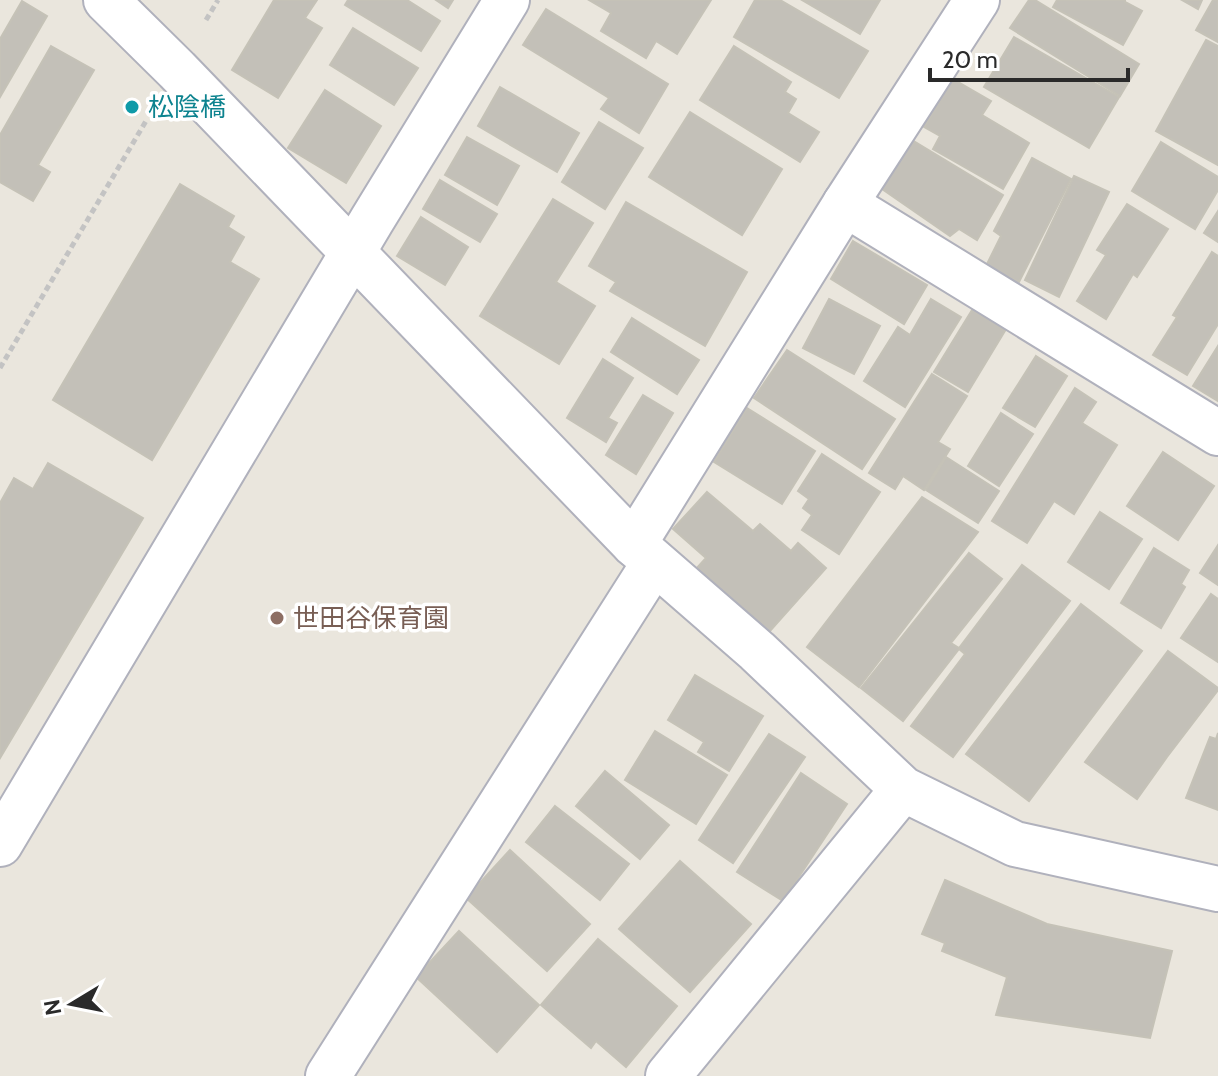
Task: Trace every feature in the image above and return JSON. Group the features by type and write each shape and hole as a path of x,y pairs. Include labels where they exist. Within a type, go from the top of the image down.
{"street":[{"path":"106,0 644,554 757,651 903,789 1015,844 1218,889"},
{"path":"0,844 507,0"},
{"path":"328,1076 644,554 845,204 977,0"},
{"path":"845,204 1218,433"},
{"path":"671,1075 903,789"}],"path":[{"path":"0,368 177,70"}],"building":[{"path":"274,0 317,0 305,18 322,28 278,98 232,70"},
{"path":"348,0 407,0 440,21 421,51 345,5"},
{"path":"436,0 453,0 448,8"},
{"path":"589,0 711,0 677,54 656,41 646,58 601,31 611,13"},
{"path":"755,0 780,0 868,51 839,98 734,37"},
{"path":"802,0 880,0 860,34"},
{"path":"1029,0 1035,0 1139,64 1120,96 1010,28"},
{"path":"1057,0 1125,0 1142,11 1123,45 1053,7"},
{"path":"1182,0 1202,0 1198,9"},
{"path":"1213,0 1218,0 1218,42 1196,30"},
{"path":"22,1 47,16 0,97 0,39"},
{"path":"546,9 668,84 639,133 601,109 609,98 523,45"},
{"path":"353,28 418,68 394,105 330,65"},
{"path":"1014,37 1119,97 1089,148 984,87"},
{"path":"1206,40 1218,46 1218,165 1156,131"},
{"path":"51,46 94,70 38,165 50,172 33,201 0,182 0,135"},
{"path":"734,46 791,82 785,92 796,99 788,113 819,132 800,162 700,100"},
{"path":"953,79 991,101 982,115 1029,143 1003,189 933,149 940,136 924,127"},
{"path":"500,87 579,133 557,172 478,126"},
{"path":"325,90 381,126 346,183 288,148"},
{"path":"690,112 782,169 742,235 649,177"},
{"path":"599,122 643,148 605,209 562,182"},
{"path":"467,137 519,166 497,205 445,175"},
{"path":"912,140 1003,195 977,240 959,229 950,236 882,189"},
{"path":"1161,142 1218,177 1218,190 1195,229 1132,191"},
{"path":"1032,158 1071,179 1019,282 986,266 1001,236 994,231"},
{"path":"1074,176 1109,192 1059,297 1025,280"},
{"path":"440,180 497,214 480,242 423,209"},
{"path":"180,184 234,216 228,227 244,237 230,262 259,279 152,460 53,400"},
{"path":"553,199 593,223 556,282 595,306 559,364 480,316"},
{"path":"626,202 747,272 705,346 610,291 616,282 589,266"},
{"path":"1127,204 1168,229 1137,277 1133,274 1106,319 1077,301 1106,255 1097,250"},
{"path":"1218,211 1218,242 1204,233"},
{"path":"421,217 468,247 445,285 397,256"},
{"path":"853,241 927,285 904,324 831,279"},
{"path":"1212,252 1218,256 1218,324 1187,375 1153,355 1177,317 1173,315"},
{"path":"829,299 880,326 854,374 803,348"},
{"path":"931,299 961,317 905,407 864,381 898,327 910,335"},
{"path":"972,310 1006,329 968,392 934,372"},
{"path":"632,318 699,360 677,394 611,352"},
{"path":"1218,346 1218,401 1193,386"},
{"path":"787,350 895,419 862,469 754,398"},
{"path":"1036,356 1067,376 1035,427 1003,408"},
{"path":"603,359 633,378 608,418 617,423 606,442 567,418"},
{"path":"932,374 967,396 938,442 950,449 924,490 903,476 895,489 869,473"},
{"path":"1075,388 1096,402 1082,423 1117,445 1074,514 1054,501 1027,543 992,521"},
{"path":"643,395 673,413 636,474 606,455"},
{"path":"747,408 815,451 782,504 714,462"},
{"path":"1001,413 1033,434 999,486 968,466"},
{"path":"1163,452 1214,486 1178,540 1127,506"},
{"path":"822,454 880,492 839,554 802,530 812,515 803,508 809,499 798,491"},
{"path":"946,457 999,491 978,523 926,490"},
{"path":"48,463 143,518 0,758 0,503 14,478 33,489"},
{"path":"707,492 753,531 760,524 791,551 798,543 826,568 769,632 696,569 706,558 673,529"},
{"path":"922,497 978,532 859,687 807,647"},
{"path":"1100,512 1142,539 1109,589 1068,562"},
{"path":"1218,545 1218,585 1200,573"},
{"path":"1154,548 1189,570 1181,584 1185,587 1161,628 1121,603"},
{"path":"969,553 1002,579 951,643 959,648 1022,565 1070,601 953,757 911,726 965,654 959,649 903,721 861,688"},
{"path":"1211,594 1218,599 1218,662 1181,638"},
{"path":"1081,604 1142,651 1029,801 966,754"},
{"path":"1168,651 1218,690 1137,799 1085,762"},
{"path":"695,675 763,716 729,771 698,752 704,742 668,720"},
{"path":"655,731 727,775 696,824 625,780"},
{"path":"1218,733 1218,810 1186,798 1210,737 1216,739"},
{"path":"769,734 805,757 733,863 699,840"},
{"path":"605,771 669,825 640,859 576,806"},
{"path":"801,773 847,804 783,901 737,872"},
{"path":"555,806 629,864 600,900 526,842"},
{"path":"510,850 590,924 547,971 466,898"},
{"path":"680,861 751,924 690,992 619,929"},
{"path":"945,880 1047,924 1172,951 1150,1038 996,1015 1007,977 942,951 945,943 922,934"},
{"path":"459,931 539,1005 497,1052 416,977"},
{"path":"598,939 677,1006 626,1067 596,1041 591,1048 541,1005"}],"place":[{"name":"松陰橋","path":"132,107"},
{"name":"世田谷保育園","path":"277,618"}]}
